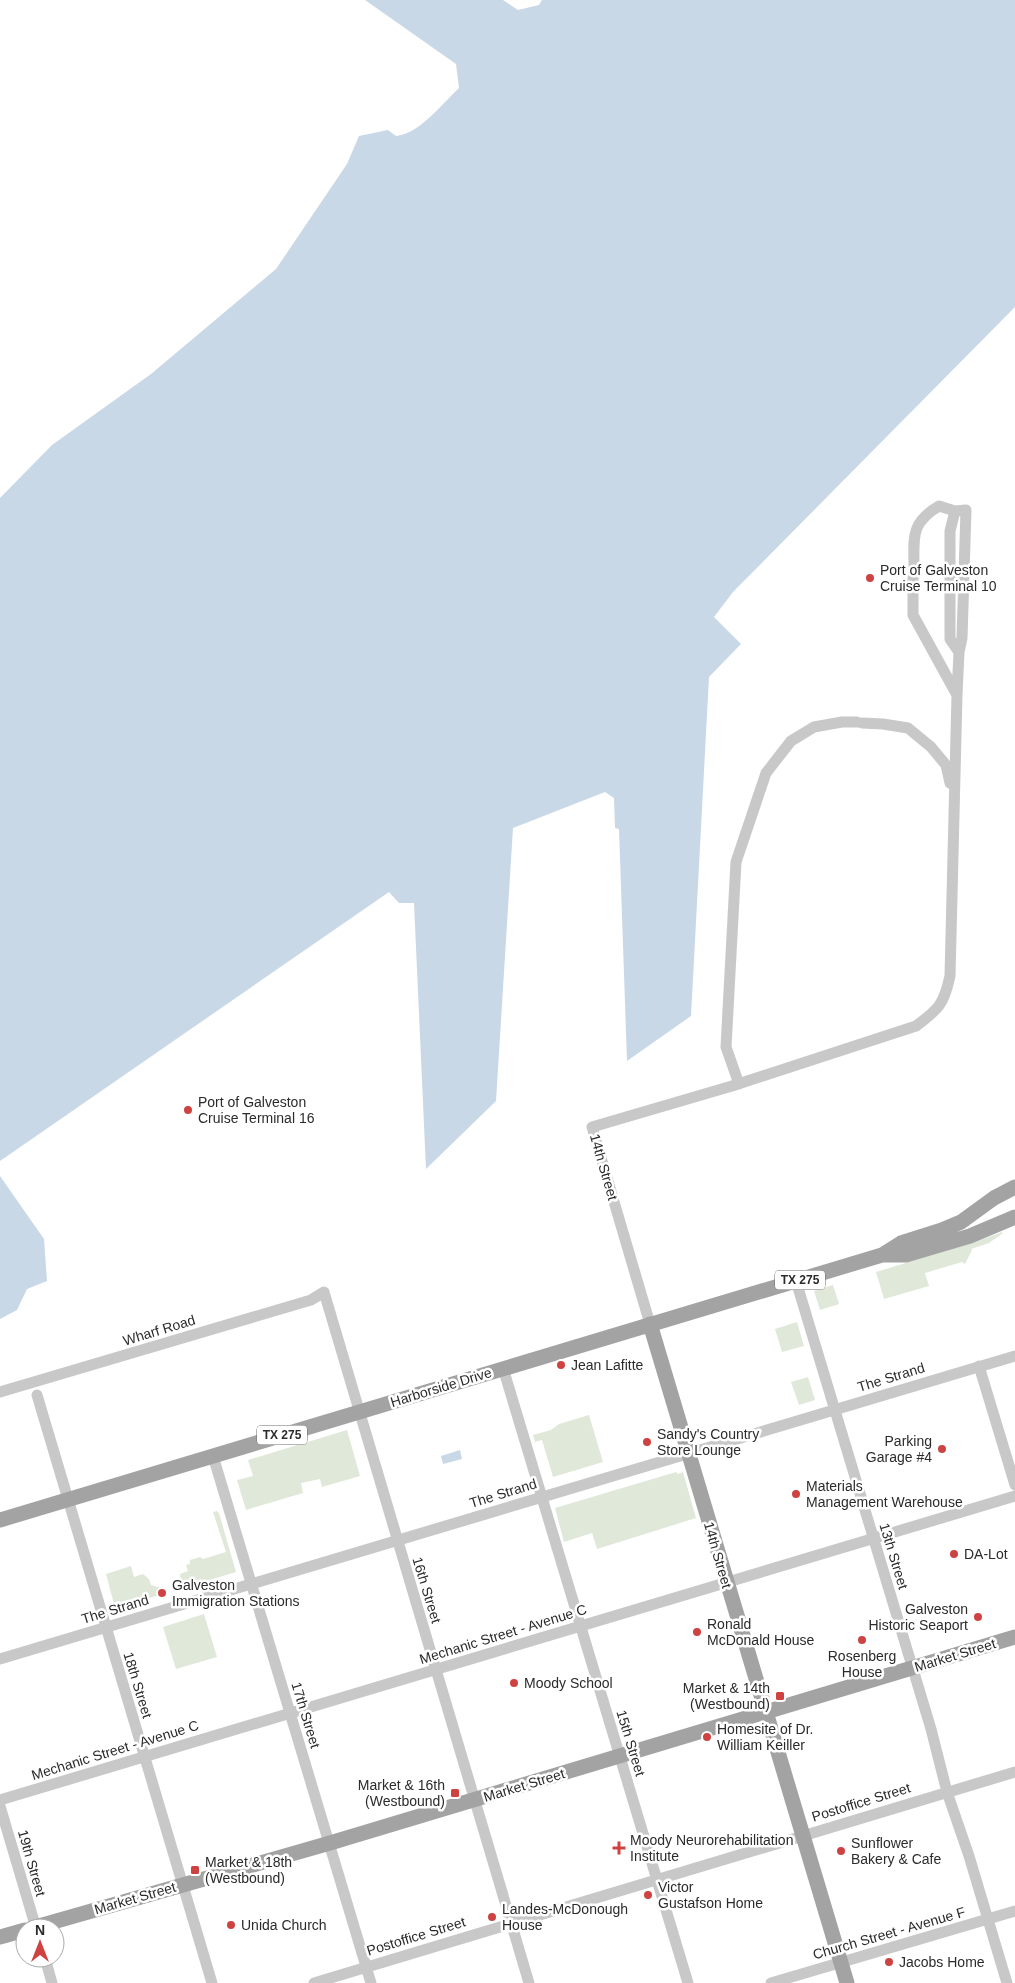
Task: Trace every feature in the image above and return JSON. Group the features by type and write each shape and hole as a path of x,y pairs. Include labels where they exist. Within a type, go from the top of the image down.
{"main road":[{"name":"Harborside Drive","path":"0,1520 882,1255 902,1243 961,1222 994,1198 1015,1186"},
{"name":"Harborside Drive","path":"882,1255 906,1255 970,1236 1015,1217"},
{"name":"14th Street","path":"650,1324 847,1983"},
{"name":"Market Street","path":"65,1918 330,1843 1015,1637"},
{"name":"Market Street","path":"0,1937 15,1933"}],"street":[{"path":"954,800 946,765 931,747 908,728 883,724 842,722 814,727 791,741 766,773 736,862 726,1047 739,1084 916,1026 933,1013 946,996 950,976 957,695 959,652 962,638 961,511 939,506 927,513 914,530 913,615 957,695"},
{"name":"14th Street","path":"650,1324 592,1127 739,1084"},
{"name":"13th Street","path":"796,1281 931,1729 946,1792 970,1856 1008,1983"},
{"name":"Wharf Road","path":"0,1392 311,1300 324,1292"},
{"name":"16th Street","path":"324,1292 529,1983"},
{"name":"The Strand","path":"0,1659 1015,1356"},
{"path":"979,1366 1015,1485"},
{"name":"15th Street","path":"503,1368 688,1983"},
{"name":"18th Street","path":"37,1395 212,1983"},
{"name":"17th Street","path":"213,1456 371,1983"},
{"name":"Mechanic Street - Avenue C","path":"0,1800 436,1671 1015,1496"},
{"name":"Postoffice Street","path":"314,1983 511,1922 658,1880 1015,1772"},
{"name":"19th Street","path":"0,1806 29,1918"},
{"name":"Church Street - Avenue F","path":"771,1983 1015,1911"},
{"path":"48,1968 52,1983"}],"shaded area":[{"path":"1002,1232 989,1243 971,1249 965,1264 962,1262 925,1273 929,1286 884,1299 876,1272"},
{"path":"833,1285 839,1304 820,1310 814,1291"},
{"path":"797,1322 804,1346 782,1352 775,1329"},
{"path":"808,1377 815,1400 799,1405 791,1382"},
{"path":"589,1415 603,1462 553,1477 542,1440 535,1442 533,1435 551,1430 559,1424"},
{"path":"347,1430 360,1476 322,1487 320,1479 301,1483 303,1493 246,1510 237,1480 253,1476 248,1460"},
{"path":"676,1472 678,1474 683,1472 696,1518 597,1549 592,1533 564,1542 555,1508"},
{"path":"217,1511 236,1572 183,1588 180,1574 188,1571 186,1565 190,1564 190,1560 200,1557 203,1559 226,1552 213,1512"},
{"path":"131,1566 134,1577 143,1574 149,1579 151,1585 161,1588 163,1594 115,1608 106,1574"},
{"path":"204,1614 217,1657 176,1669 163,1627"}],"water":[{"path":"365,0 503,0 518,10 539,5 542,0 1015,0 1015,307 733,592 714,617 741,644 709,677 691,1016 627,1061 619,829 615,828 614,798 605,792 513,828 496,1101 426,1169 414,903 399,903 389,892 0,1161 0,498 52,445 151,374 276,269 347,164 359,136 388,130 396,136 405,134 422,124 459,88 456,64"},
{"path":"0,1176 44,1239 47,1281 27,1289 17,1310 0,1319"},
{"path":"460,1450 462,1459 443,1464 441,1456"}],"place":[{"name":"Port of Galveston Cruise Terminal 10","path":"870,578"},
{"name":"Port of Galveston Cruise Terminal 16","path":"188,1110"},
{"name":"Jean Lafitte","path":"561,1365"},
{"name":"Sandy's Country Store Lounge","path":"647,1442"},
{"name":"Parking Garage #4","path":"942,1449"},
{"name":"Materials Management Warehouse","path":"796,1494"},
{"name":"DA-Lot","path":"954,1554"},
{"name":"Galveston Immigration Stations","path":"162,1593"},
{"name":"Galveston Historic Seaport","path":"978,1617"},
{"name":"Ronald McDonald House","path":"697,1632"},
{"name":"Rosenberg House","path":"862,1640"},
{"name":"Moody School","path":"514,1683"},
{"name":"Market & 14th (Westbound)","path":"780,1696"},
{"name":"Homesite of Dr. William Keiller","path":"707,1737"},
{"name":"Market & 16th (Westbound)","path":"455,1793"},
{"name":"Moody Neurorehabilitation Institute","path":"619,1848"},
{"name":"Sunflower Bakery & Cafe","path":"841,1851"},
{"name":"Market & 18th (Westbound)","path":"195,1870"},
{"name":"Victor Gustafson Home","path":"648,1895"},
{"name":"Landes-McDonough House","path":"492,1917"},
{"name":"Unida Church","path":"231,1925"},
{"name":"Jacobs Home","path":"889,1962"}]}
